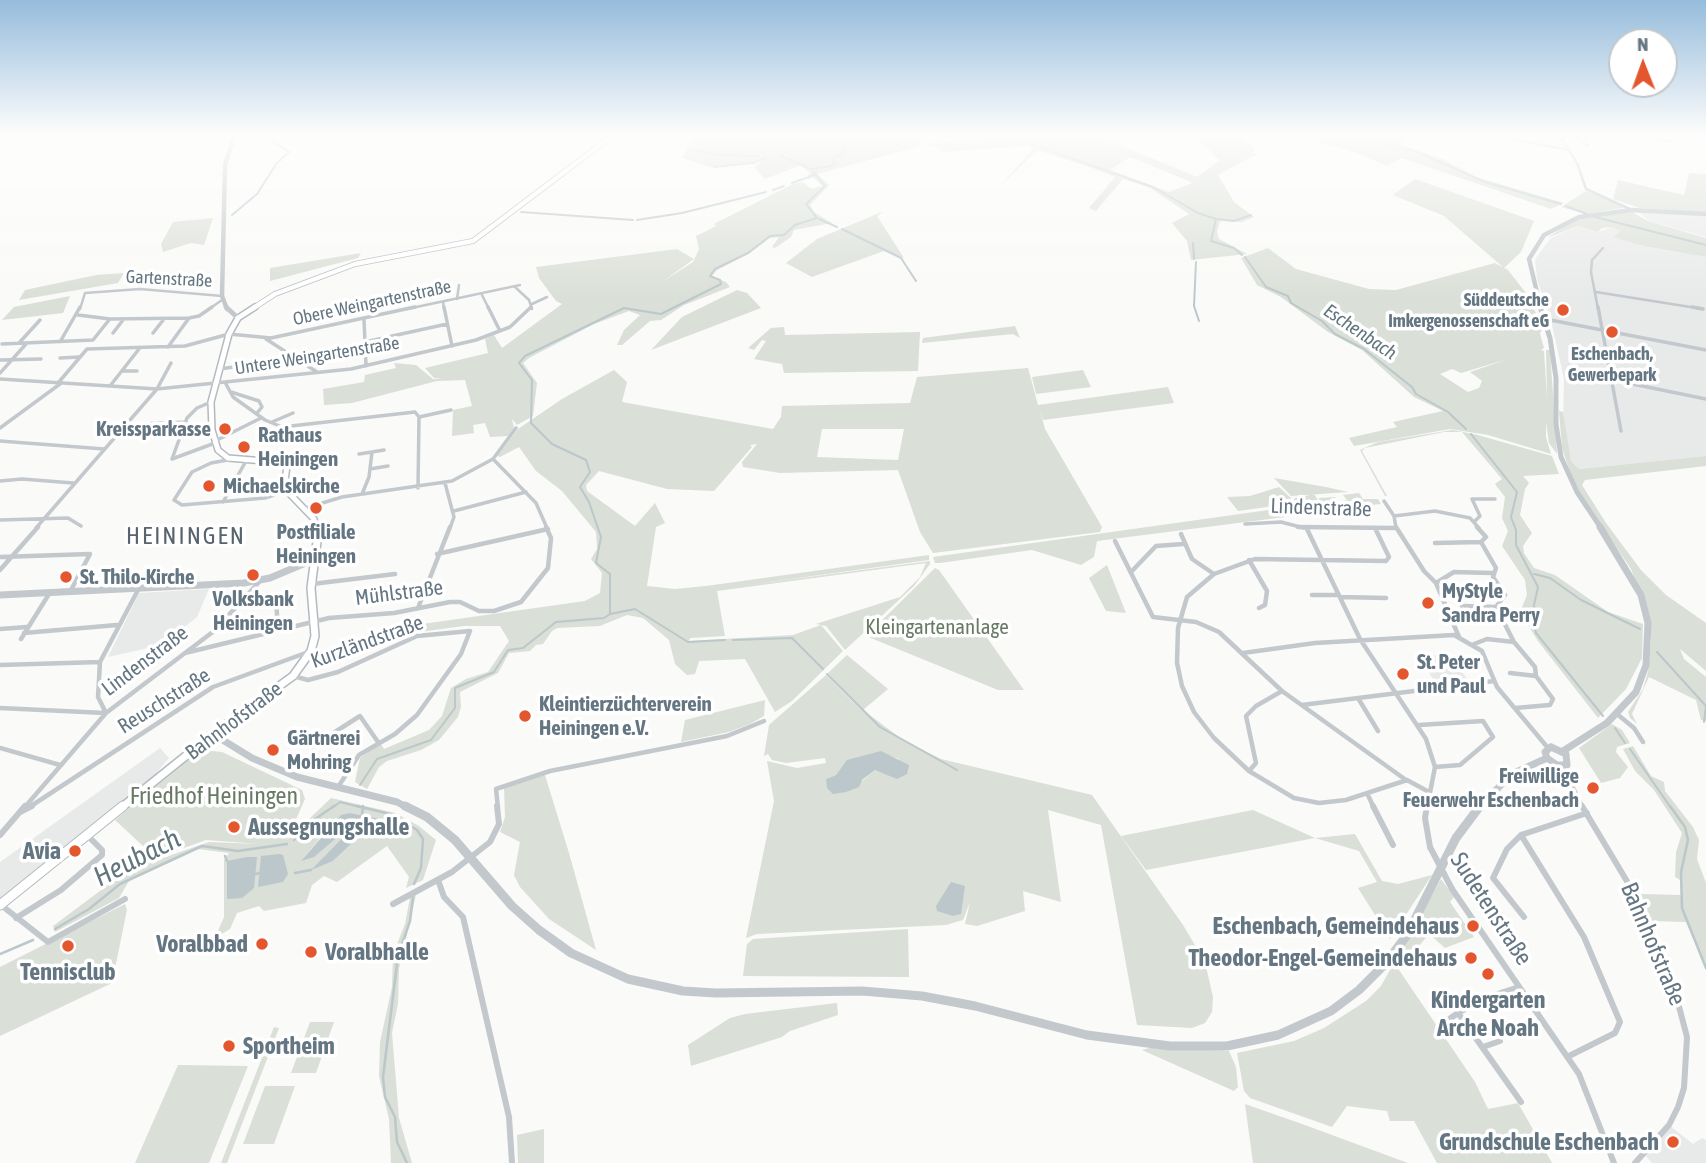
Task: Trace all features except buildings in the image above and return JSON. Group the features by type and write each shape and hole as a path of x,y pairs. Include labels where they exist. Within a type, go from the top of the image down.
{"main road":[{"path":"311,651 315,636 311,584 317,525 306,508 286,491 287,466 277,462 233,459 222,455 215,442 211,402 229,334 238,318 286,289 355,264 439,250 473,241 540,190"},
{"name":"Bahnhofstraße","path":"1,905 213,734 293,676 311,651"}],"street":[{"path":"60,342 78,315 110,319 199,316 222,298 224,190"},
{"path":"1590,190 1632,210"},
{"path":"1563,751 1618,714 1636,692 1646,665 1648,623 1629,570 1577,492 1561,457 1556,424 1556,378 1545,319 1529,268 1531,253 1538,241 1551,230 1579,217 1632,210 1706,214"},
{"path":"1603,248 1596,254 1598,257 1592,260 1591,272 1621,431"},
{"path":"457,299 459,285"},
{"name":"Obere Weingartenstraße","path":"229,334 265,339 517,286 532,304"},
{"name":"Gartenstraße","path":"78,315 85,293 152,289 222,298 229,312 238,318"},
{"path":"1596,292 1703,309"},
{"path":"482,294 500,331"},
{"name":"Untere Weingartenstraße","path":"0,379 157,389 226,384 366,366 452,346 500,331 529,314 532,304 548,297"},
{"path":"443,302 452,346"},
{"path":"113,333 126,312"},
{"path":"169,347 190,317"},
{"path":"153,334 164,318"},
{"path":"2,344 93,340 110,319"},
{"path":"1545,319 1706,350"},
{"path":"18,344 40,320"},
{"path":"364,320 366,366"},
{"path":"365,342 447,324"},
{"path":"0,428 59,384 87,349 185,346 229,334"},
{"path":"265,339 297,362 319,373"},
{"path":"0,373 27,344"},
{"path":"109,387 139,348"},
{"path":"60,358 80,357"},
{"path":"0,360 41,359"},
{"name":"Untere Weingartenstraße","path":"273,367 297,362"},
{"path":"0,570 157,389 170,363"},
{"path":"219,369 242,366"},
{"path":"122,371 137,371"},
{"path":"1613,380 1706,399"},
{"path":"226,384 230,392 261,418 282,427 415,412 419,417 418,488"},
{"path":"230,392 259,401 262,407 257,413"},
{"path":"211,402 191,412 172,459 215,442 261,418"},
{"path":"419,417 452,410"},
{"path":"271,423 293,413"},
{"path":"141,424 186,422"},
{"path":"306,508 332,499 445,483 493,459 516,428"},
{"path":"0,441 104,449"},
{"path":"359,454 384,450"},
{"path":"362,494 372,452"},
{"path":"233,459 211,463 192,472 174,498 183,505 265,498 286,491"},
{"name":"Mühlstraße","path":"185,653 313,620 418,609 455,602 480,611 494,611 521,602 540,582 548,568 552,546 548,529 536,503 493,459"},
{"path":"223,502 246,461"},
{"path":"370,469 388,466"},
{"path":"0,481 22,479 74,483"},
{"path":"418,609 454,511 445,483"},
{"path":"454,511 526,492"},
{"path":"1435,543 1481,542 1486,537 1475,521 1480,516 1472,499 1495,499"},
{"path":"1384,501 1424,571 1436,583 1459,637"},
{"name":"Lindenstraße","path":"1245,524 1285,522 1307,529 1374,528 1435,511 1475,521"},
{"path":"0,520 68,518 81,526"},
{"path":"1374,528 1389,557 1386,561 1249,560 1214,574 1188,597 1179,620 1176,644 1182,686 1194,712 1214,738 1250,771 1294,798 1306,802 1346,800 1407,780"},
{"path":"436,555 548,529"},
{"path":"1307,529 1360,639 1419,725 1435,767 1460,765 1493,737 1483,721 1419,725"},
{"path":"1181,534 1183,544 1192,559 1214,574"},
{"path":"1115,541 1153,617 1212,628 1282,691 1407,780 1429,792"},
{"path":"1481,542 1496,568 1492,573"},
{"path":"1131,571 1156,546 1183,544"},
{"path":"0,557 90,554 69,593"},
{"name":"Lindenstraße","path":"35,793 106,713 214,631 260,581 314,559"},
{"path":"1249,560 1267,591 1265,605 1259,608"},
{"path":"1436,583 1454,572 1492,573"},
{"path":"1492,573 1505,596 1496,607"},
{"path":"311,584 395,574"},
{"path":"0,595 138,590 260,581"},
{"path":"0,708 106,713 98,697 100,662 138,590"},
{"path":"251,592 265,600 276,600 278,629"},
{"path":"21,639 49,594"},
{"path":"1312,595 1386,598"},
{"path":"1462,606 1496,607"},
{"path":"1496,607 1514,642 1535,667 1536,676 1553,703 1516,708"},
{"path":"24,633 118,625"},
{"path":"0,629 28,626"},
{"name":"Kurzländstraße","path":"293,676 308,680 340,671 417,636 470,631 461,654 417,715 395,734 358,755 337,790"},
{"path":"1242,654 1360,639 1443,634 1459,637 1474,644 1485,656 1494,681 1548,748 1563,751 1569,760 1562,766 1546,758"},
{"path":"1474,644 1486,639 1514,642"},
{"name":"Reuschstraße","path":"19,812 45,799 145,729 213,687 311,651"},
{"path":"0,665 100,662"},
{"path":"1510,673 1536,676"},
{"path":"1301,705 1494,681"},
{"path":"1250,771 1256,763 1246,716 1256,705 1282,691"},
{"path":"1358,698 1378,732"},
{"path":"1618,714 1634,728 1643,743"},
{"path":"313,746 360,716 378,742"},
{"path":"393,904 472,859 496,834 500,812 496,789 558,769 727,736 764,721"},
{"path":"306,733 324,740"},
{"path":"213,734 252,758 337,790 414,808 447,833 512,905 560,945 599,967 653,985 716,993 862,991 922,996 975,1006 1087,1035 1170,1046 1227,1046 1254,1041 1306,1024 1331,1011 1386,963 1407,934 1462,828 1489,794 1512,774 1546,758"},
{"path":"0,748 60,765"},
{"path":"1546,758 1545,752 1548,748"},
{"name":"Bahnhofstraße","path":"1562,766 1631,888 1671,976 1687,1037 1684,1088 1678,1107 1669,1125 1635,1163"},
{"name":"Sudetenstraße","path":"1435,767 1425,818 1430,847 1452,889 1568,1056 1590,1096 1614,1163"},
{"path":"35,793 45,799"},
{"name":"Reuschstraße","path":"0,835 35,793"},
{"path":"1367,793 1386,826 1393,845"},
{"path":"1524,917 1493,878 1507,849 1521,835 1587,813"},
{"path":"16,918 61,890 102,855 102,850 87,835"},
{"path":"1521,835 1584,937 1620,1022 1615,1033 1568,1056"},
{"path":"438,880 444,897 463,917 509,1117 512,1163"},
{"path":"1,905 48,942 125,899"},
{"path":"1445,1022 1482,999 1519,987"},
{"path":"1458,1013 1521,1102"},
{"path":"1483,1047 1500,1041"}],"shaded area":[{"path":"1637,211 1706,215 1706,237 1649,221"},
{"path":"1578,226 1598,232 1611,227 1622,231 1614,236 1642,246 1706,257 1706,456 1579,469 1571,461 1563,426 1564,379 1550,316 1537,280 1535,259 1551,238"},
{"path":"209,589 197,617 162,645 108,657 139,593"},
{"path":"1451,655 1467,679 1436,684 1419,656"},
{"path":"160,748 169,758 152,778 0,899 0,862"},
{"path":"881,751 909,765 907,774 897,779 875,770 862,780 859,787 846,792 833,794 827,788 826,779 836,775 847,760"},
{"path":"350,813 386,820 391,823 391,829 387,833 365,831 333,861 311,870 345,835 341,834 314,857 301,861 341,815"},
{"path":"283,855 288,874 283,882 258,887 261,856"},
{"path":"257,857 254,888 242,898 227,899 227,861"},
{"path":"951,882 965,886 961,914 953,916 937,911 936,906"},
{"name":"Grundschule Eschenbach","path":"1669,1125 1693,1144 1702,1138 1706,1140 1706,1163 1652,1163 1645,1155"}],"green space":[{"path":"781,190 824,190 810,205 814,212 832,223 794,230 791,237 775,248 772,247 779,237 770,238 750,253 717,270 712,276 726,282 730,287 684,305 661,320 650,321 622,345 617,345 624,330 640,315 629,311 594,324 529,358 523,363 537,383 533,416 517,425 512,419 514,428 508,436 490,437 485,423 473,425 474,433 452,436 453,410 472,406 465,380 437,381 352,403 324,405 323,389 364,382 365,375 396,368 394,363 416,365 433,379 443,379 434,378 425,368 488,353 485,339 494,335 502,348 562,304 556,301 539,278 536,267 677,249 694,259 662,282 693,262 699,249 696,236 716,226 714,224"},
{"path":"1104,190 1113,190 1096,211 1089,208"},
{"path":"1153,190 1227,190 1234,202 1254,217 1242,222 1220,221 1217,232 1219,239 1247,254 1191,260 1187,241 1172,223 1189,214"},
{"path":"1399,190 1447,190 1534,221 1521,252 1504,268 1444,216 1393,195"},
{"path":"1496,190 1521,190 1564,203 1551,209"},
{"path":"1615,190 1663,190 1684,195 1685,190 1706,190 1706,213 1640,208 1613,199"},
{"path":"1586,191 1615,202 1623,208 1585,214 1561,207"},
{"path":"884,211 877,216 904,258 884,251 812,277 786,263 817,239"},
{"path":"1632,212 1648,221 1706,238 1706,257 1643,246 1613,237 1621,231 1611,227 1602,228 1598,232 1578,226 1547,238 1573,221"},
{"path":"213,218 204,245 191,243 163,252 161,244 173,222"},
{"path":"1268,248 1296,269 1369,289 1396,290 1495,263 1508,270 1529,297 1542,328 1540,334 1544,348 1541,350 1544,351 1547,399 1546,350 1550,350 1557,454 1549,443 1546,422 1546,437 1551,454 1488,435 1450,429 1354,446 1349,438 1397,427 1393,422 1443,411 1414,397 1362,350 1328,332 1281,297 1257,285 1241,258","holes":["1508,359 1470,372 1482,381 1479,388 1468,392 1440,374 1452,369 1461,373"]},
{"path":"361,253 358,258 270,281 270,268"},
{"path":"124,273 118,283 19,300 25,290 96,275"},
{"path":"737,290 747,293 761,308 651,350 682,317"},
{"path":"70,296 63,313 2,320 14,307"},
{"path":"1015,326 1020,338 1013,334 922,343 923,338"},
{"path":"784,327 785,335 920,332 918,371 784,373 782,364 754,359 766,341 762,340 754,350 748,348 771,328"},
{"path":"1028,368 1038,405 1168,387 1174,403 1043,420 1039,407 1045,429 1102,527 1100,532 933,553 920,532 898,470 780,473 743,467 742,462 757,444 750,445 752,447 714,491 667,489 599,471 586,485 587,491 635,526 655,503 665,523 656,527 647,586 675,589 706,586 929,555 929,560 740,586 930,561 930,564 914,586 845,650 826,626 821,625 843,651 792,701 775,712 745,659 699,661 695,674 687,675 675,664 669,640 643,618 627,615 600,626 557,628 543,644 536,645 530,651 509,653 498,673 460,692 461,707 458,717 439,740 421,750 387,761 379,767 367,789 355,782 360,758 380,743 384,749 429,730 442,716 451,688 466,679 488,672 509,641 500,626 464,626 404,634 408,626 585,601 600,593 602,573 591,559 597,549 596,532 562,491 536,471 519,447 497,456 518,429 562,399 614,370 627,382 622,402 773,429 781,417 782,406 910,403 917,377","holes":["822,429 904,429 898,460 817,457","926,563 920,577 900,597 816,624 821,625 793,635 689,641 690,638 725,636 717,591"]},
{"path":"1083,370 1091,387 1036,394 1032,377"},
{"path":"1559,411 1563,412 1571,461 1579,469 1706,456 1706,466 1585,480 1582,485 1641,570 1666,595 1706,623 1706,671 1680,649 1684,659 1706,677 1706,721 1701,720 1696,700 1649,677 1632,714 1637,724 1630,718 1628,712 1643,689 1648,672 1651,641 1648,612 1631,569 1574,484 1562,448"},
{"path":"1452,430 1474,434 1552,456 1559,474 1523,476 1529,483 1525,489 1520,515 1532,533 1523,546 1524,553 1534,568 1555,575 1608,612 1643,624 1642,658 1626,689 1598,718 1538,641 1520,612 1527,595 1525,580 1502,546 1508,531 1502,518 1505,497 1495,484 1502,479 1462,432 1444,432 1365,448 1362,451 1387,496 1360,450 1378,442"},
{"path":"1274,478 1326,487 1348,492 1291,496"},
{"path":"1279,487 1291,498 1289,504 1238,511 1227,497 1250,496"},
{"path":"1359,493 1363,499 1378,499 1381,504 1371,505 1372,509 1324,512 1097,541 1094,557 1081,565 1032,550 940,563 935,563 933,557 1290,507 1295,498 1314,494 1320,503 1319,498 1335,497 1338,502 1347,500 1343,495"},
{"path":"1107,565 1126,613 1106,611 1089,578"},
{"name":"Kleingartenanlage","path":"935,568 1024,690 998,690 866,636"},
{"path":"847,655 888,689 863,710 903,740 941,759 1092,795 1183,925 1205,962 1213,997 1212,1012 1205,1023 1192,1028 1137,1025 1101,825 1048,810 1061,902 1023,891 1025,911 977,926 965,924 970,902 963,920 946,925 757,934 746,938 774,801 767,761 797,768 826,763 825,758 786,763 772,760 768,754 764,756 769,725 826,675 862,711 828,673","holes":["887,755 899,759 884,773 875,770 862,781 826,779"]},
{"path":"765,700 764,716 750,724 729,732 681,742 685,720"},
{"path":"1612,724 1622,730 1630,743 1617,747 1616,752 1628,767 1620,778 1601,783 1579,748"},
{"path":"1633,746 1651,776 1664,782 1665,791 1693,827 1699,840 1697,859 1706,883 1706,969 1686,922 1651,921 1639,894 1681,895 1680,880 1675,877 1676,852 1682,833 1654,790 1635,771 1623,749"},
{"name":"Friedhof Heiningen","path":"201,750 222,752 302,790 305,799 287,840 331,798 395,813 419,826 436,840 423,880 406,888 409,877 387,846 337,882 324,876 312,885 306,903 264,911 259,906 237,913 230,929 215,938 224,917 224,860 229,853 198,849 129,881 119,898 55,932 53,926 128,870 209,842 260,844 206,840 156,858 115,820","holes":["350,813 386,820 387,833 365,831 333,861 313,868 345,835 341,834 301,861 332,824"]},
{"path":"544,772 596,950 549,919 520,887 514,875 520,842 500,832 505,817 504,788"},
{"path":"1253,810 1315,838 1146,870 1121,836"},
{"path":"1355,834 1382,881 1398,884 1432,875 1390,939 1358,888 1377,882 1359,851 1315,838"},
{"path":"1441,879 1454,897 1450,902 1474,937 1445,948 1429,934 1399,970 1475,1082 1488,1109 1518,1103 1552,1163 1437,1163 1414,1121 1390,1121 1387,1111 1347,1106 1332,1127 1250,1098 1244,1091 1237,1053 1294,1041 1324,1028 1366,1001 1381,986"},
{"path":"416,895 399,969 398,1004 392,1033 399,1118 412,1163 391,1163 389,1119 379,1076 380,1042 392,987 393,954 405,924 410,898"},
{"path":"125,904 127,910 112,983 0,1036 0,967"},
{"path":"908,929 909,977 743,976 747,944 753,939"},
{"path":"837,1003 838,1015 790,1031 782,1037 691,1066 688,1045 730,1018"},
{"path":"310,1022 334,1022 316,1073 291,1073"},
{"path":"274,1027 279,1028 227,1163 221,1163"},
{"path":"1153,1047 1229,1051 1236,1067 1238,1087 1234,1091 1142,1050"},
{"path":"178,1065 248,1066 209,1163 135,1163"},
{"path":"265,1086 295,1086 274,1144 243,1144"},
{"path":"1245,1104 1302,1124 1408,1163 1253,1163"},
{"path":"544,1129 544,1163 518,1163 517,1135"}],"waterway":[{"path":"232,215 259,190"},
{"path":"610,614 610,574 596,563 601,537 589,502 580,487 590,472 586,460 552,444 531,423 532,380 519,363 525,356 624,308 661,314 721,284 720,280 710,276 715,269 748,253 770,236 784,235 795,225 817,218 806,204 820,190"},
{"name":"Eschenbach","path":"1159,190 1198,213 1216,219 1211,241 1234,248 1242,255"},
{"path":"1514,190 1561,204"},
{"path":"637,220 682,213 766,192"},
{"path":"1566,206 1587,214"},
{"path":"521,212 633,220"},
{"path":"1218,219 1234,221 1251,215"},
{"path":"1595,217 1706,245"},
{"path":"819,219 837,227"},
{"path":"842,229 901,258 916,281"},
{"path":"1193,243 1194,259"},
{"name":"Eschenbach","path":"1245,257 1266,287 1288,296 1291,303 1322,321 1335,334 1364,349 1412,387 1416,394 1448,412 1466,429"},
{"path":"1196,262 1194,306 1199,321"},
{"name":"Eschenbach","path":"1471,434 1517,492 1511,517 1516,530 1516,545 1538,587 1532,614 1536,633 1603,716"},
{"path":"1534,574 1550,578 1581,600 1640,629"},
{"path":"610,614 635,609 688,642 725,640"},
{"path":"360,785 377,759 431,740 455,708 455,688 494,672 508,650 523,648 556,622 604,618 610,614"},
{"path":"733,640 792,638 823,669"},
{"path":"1657,652 1706,706 1704,722"},
{"path":"827,674 880,727 957,770"},
{"name":"Eschenbach","path":"1615,728 1625,743"},
{"name":"Eschenbach","path":"1630,749 1671,808"},
{"name":"Heubach","path":"332,808 340,802 363,808"},
{"name":"Heubach","path":"294,840 308,824 334,806"},
{"path":"357,806 363,807"},
{"name":"Eschenbach","path":"1670,806 1685,827 1688,840 1681,872 1682,908 1706,968"},
{"path":"363,807 390,814 417,830 423,839 421,868 414,884"},
{"path":"362,815 363,808"},
{"name":"Heubach","path":"55,929 89,909 120,884 202,846 238,851 287,844"},
{"path":"225,856 227,861"},
{"path":"295,873 311,870"},
{"path":"407,1163 397,1142 395,1117 385,1097 383,1077 398,956 410,921 413,897"},
{"name":"Heubach","path":"0,954 33,940"}],"place":[{"name":"Süddeutsche Imkergenossenschaft eG","path":"1563,310"},
{"name":"Eschenbach, Gewerbepark","path":"1612,332"},
{"name":"Kreissparkasse","path":"225,429"},
{"name":"Rathaus Heiningen","path":"244,447"},
{"name":"Michaelskirche","path":"209,486"},
{"name":"Postfiliale Heiningen","path":"316,508"},
{"name":"Volksbank Heiningen","path":"253,575"},
{"name":"St. Thilo-Kirche","path":"66,577"},
{"name":"MyStyle Sandra Perry","path":"1428,603"},
{"name":"St. Peter und Paul","path":"1403,674"},
{"name":"Kleintierzüchterverein Heiningen e.V.","path":"525,716"},
{"name":"Gärtnerei Mohring","path":"273,750"},
{"name":"Freiwillige Feuerwehr Eschenbach","path":"1593,788"},
{"name":"Aussegnungshalle","path":"234,827"},
{"name":"Avia","path":"75,851"},
{"name":"Eschenbach, Gemeindehaus","path":"1473,926"},
{"name":"Voralbbad","path":"262,944"},
{"name":"Tennisclub","path":"68,946"},
{"name":"Voralbhalle","path":"311,952"},
{"name":"Theodor-Engel-Gemeindehaus","path":"1471,958"},
{"name":"Kindergarten Arche Noah","path":"1488,974"},
{"name":"Sportheim","path":"229,1046"},
{"name":"Grundschule Eschenbach","path":"1673,1142"}],"district":[{"name":"HEININGEN","path":"186,536"}]}
